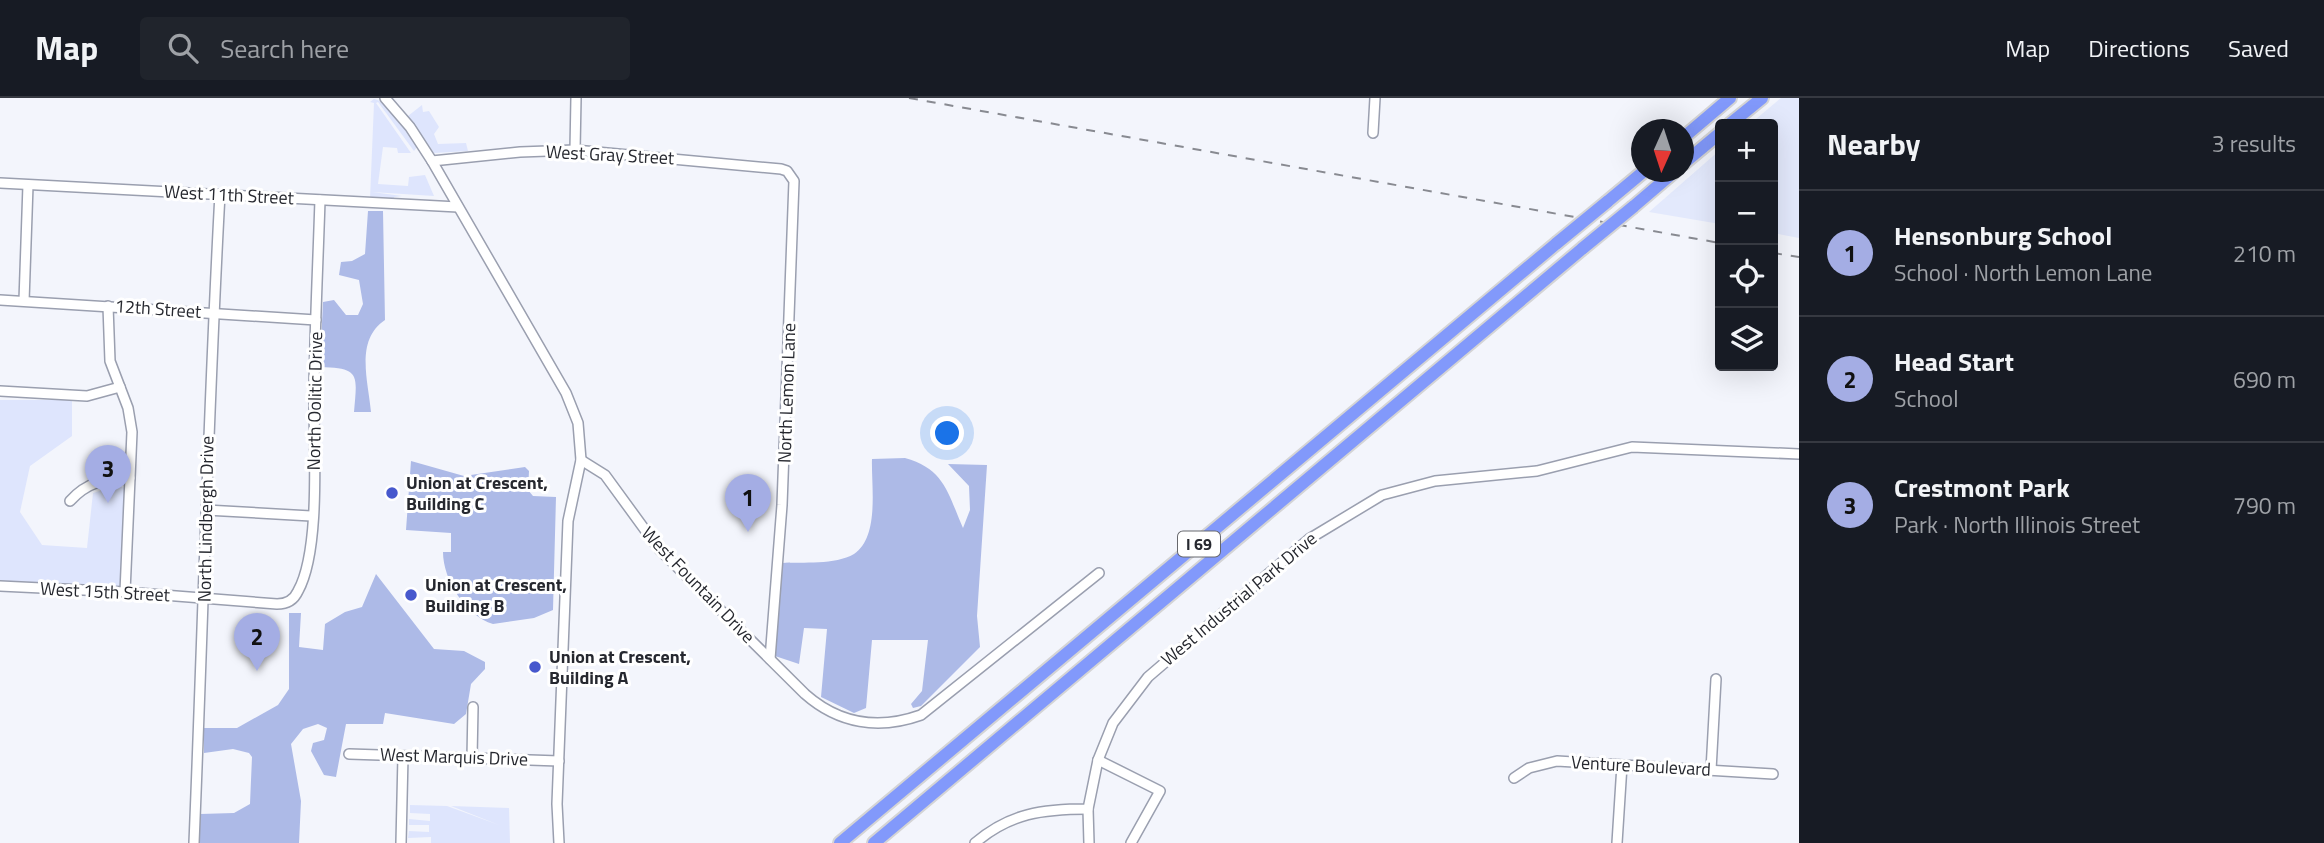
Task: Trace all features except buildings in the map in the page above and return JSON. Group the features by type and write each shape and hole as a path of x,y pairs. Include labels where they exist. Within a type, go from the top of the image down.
{"highway":[{"path":"1694,129 1730,98"},
{"path":"1736,119 1762,98"},
{"path":"1694,155 1715,137"},
{"name":"I 69","path":"840,843 1631,182"},
{"name":"I 69","path":"874,843 1662,182"}],"street":[{"path":"385,98 410,127 432,161 569,398 579,429 581,460 569,513 559,761 559,843"},
{"path":"575,150 576,98"},
{"path":"1373,133 1375,98"},
{"name":"West Gray Street","path":"432,161 520,152 575,150 787,171"},
{"name":"North Lemon Lane","path":"770,659 778,581 792,285 794,181 787,171"},
{"name":"West 11th Street","path":"0,183 458,207"},
{"path":"24,301 28,185"},
{"name":"North Lindbergh Drive","path":"194,843 220,194"},
{"name":"North Oolitic Drive","path":"292,600 303,578 311,516 316,430 314,399 320,200"},
{"name":"12th Street","path":"0,300 316,320"},
{"path":"108,306 110,361 132,432 125,592"},
{"path":"0,391 87,396 120,387"},
{"name":"West Industrial Park Drive","path":"1089,843 1088,808 1098,760 1113,723 1154,670 1309,539 1382,495 1435,481 1537,471 1632,447 1799,454"},
{"name":"West Fountain Drive","path":"581,460 595,466 611,481 659,549 805,694 832,714 869,723 902,721 930,709 1098,573"},
{"path":"70,501 82,488 130,478"},
{"path":"206,510 311,516"},
{"name":"West 15th Street","path":"0,586 203,597 277,604 292,600"},
{"path":"1712,770 1716,680"},
{"path":"472,758 474,707"},
{"name":"West Marquis Drive","path":"349,754 559,761"},
{"path":"401,843 403,756"},
{"path":"1098,760 1160,790 1131,843"},
{"name":"Venture Boulevard","path":"1514,778 1529,768 1546,762 1773,774"},
{"path":"1617,843 1622,765"},
{"path":"975,843 996,826 1023,814 1049,809 1088,808"}],"shaded area":[{"path":"1781,98 1799,98 1799,238 1778,234 1778,119 1756,119"},
{"path":"374,99 400,118 417,147 414,151 378,102 376,103 411,153 398,153 397,148 383,147 378,184 408,186 409,177 425,175 434,196 372,192 402,196 394,197 394,200 370,199 374,103 370,102"},
{"path":"422,105 423,112 429,111 439,127 434,134 438,144 466,143 468,151 434,153 408,116"},
{"path":"1715,154 1715,223 1649,212 1683,182 1694,182 1694,173"},
{"path":"368,211 383,211 385,320 376,328 367,349 366,374 371,412 354,412 354,376 343,369 320,367 323,302 334,300 346,315 358,315 363,304 359,280 339,275 341,262 352,261 365,254"},
{"path":"0,400 72,400 72,436 30,466 20,512 42,545 87,548 93,493 118,485 124,488 120,589 0,583"},
{"path":"905,458 929,469 937,476 949,494 963,528 970,510 969,486 948,464 987,465 977,616 980,647 921,706 913,708 911,704 922,691 928,640 872,640 866,708 854,713 821,697 827,629 804,628 799,664 772,655 782,563 828,561 854,554 868,536 871,523 872,459"},
{"path":"411,461 464,476 525,467 529,471 528,490 533,496 556,497 553,610 534,618 493,624 483,620 465,605 452,585 444,563 443,552 451,552 451,533 406,530"},
{"path":"376,574 434,649 464,651 485,662 485,669 471,684 466,714 454,724 385,713 383,724 346,724 336,777 324,775 311,751 313,743 324,740 327,728 318,724 303,729 291,744 301,801 299,843 199,843 200,814 234,813 250,804 252,757 249,753 233,749 204,753 204,728 237,728 278,705 289,689 289,613 301,613 299,647 323,650 325,624 345,612 362,607"},
{"path":"410,805 447,806 499,825 451,806 509,808 510,843 431,843 431,837 408,838 409,831 429,832 429,825 409,825 409,819 430,821 430,814 410,813"}],"railway":[{"path":"909,98 1715,242"},
{"path":"1778,254 1799,257"}],"place":[{"name":"Union at Crescent, Building C","path":"392,493"},
{"name":"Crestmont Park","path":"108,503"},
{"name":"Hensonburg School","path":"748,532"},
{"name":"Union at Crescent, Building B","path":"411,595"},
{"name":"Union at Crescent, Building A","path":"535,667"},
{"name":"Head Start","path":"257,671"}]}
